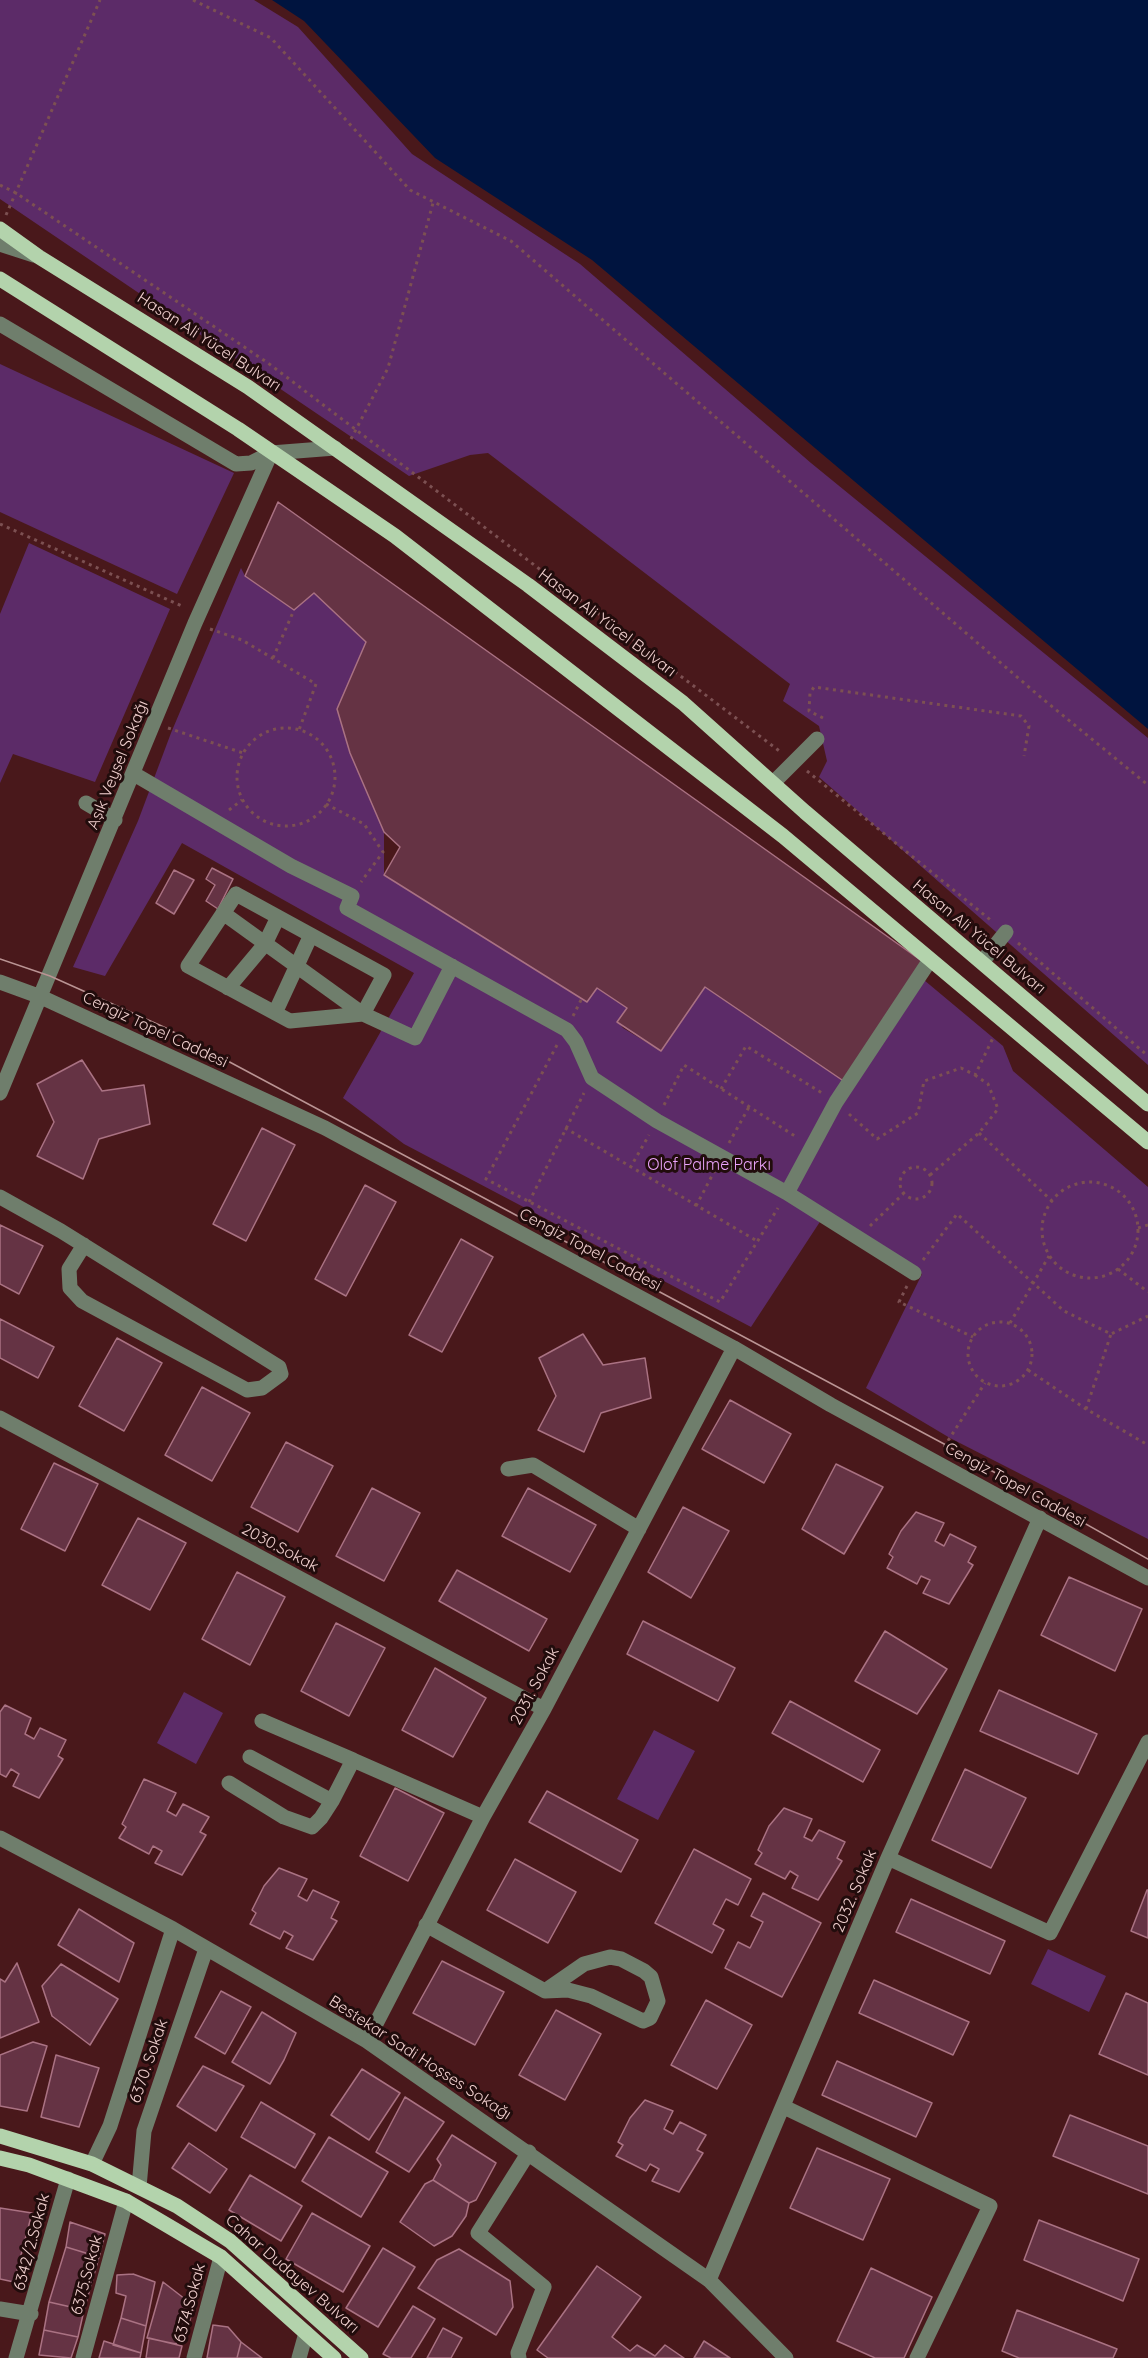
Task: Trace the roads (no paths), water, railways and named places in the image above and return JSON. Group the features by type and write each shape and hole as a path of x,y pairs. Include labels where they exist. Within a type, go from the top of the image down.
{"main road":[{"name":"Hasan Ali Yücel Bulvarı","path":"3,222 39,257 248,387 528,585 674,696 1148,1104"},
{"path":"0,279 238,429 395,536 783,836 1148,1142"},
{"name":"Cahar Dudayev Bulvarı","path":"0,2136 92,2164 177,2206 230,2241 361,2358"},
{"name":"Cahar Dudayev Bulvarı","path":"0,2158 29,2164 126,2201 221,2257 334,2358"}],"street":[{"path":"0,244 39,257"},
{"path":"0,324 236,464 251,463 272,453 339,451"},
{"name":"Aşık Veysel Sokağı","path":"0,1093 197,618 272,453"},
{"path":"773,783 817,739"},
{"path":"134,774 291,866 352,896 347,908 567,1030 576,1042 592,1078 657,1121 787,1193 914,1273"},
{"path":"86,803 115,820"},
{"path":"236,894 384,975 363,1014 290,1020 188,966 236,894"},
{"path":"223,914 363,1014 416,1038 452,966"},
{"path":"228,988 265,944 278,917"},
{"path":"982,962 1006,932"},
{"path":"275,1013 311,934"},
{"path":"787,1193 836,1102 930,960"},
{"name":"Cengiz Topel Caddesi","path":"0,982 41,998 325,1128 734,1348 1148,1578"},
{"path":"0,1197 84,1245 279,1367 281,1374 262,1388 247,1390 82,1301 70,1288 69,1269 84,1245"},
{"name":"2031. Sokak","path":"367,2041 483,1817 544,1709 734,1348"},
{"name":"2030.Sokak","path":"0,1418 544,1709"},
{"path":"508,1469 533,1465 639,1529"},
{"name":"2032. Sokak","path":"709,2280 888,1858 1040,1518"},
{"path":"262,1721 483,1817"},
{"path":"888,1858 1050,1933 1148,1742"},
{"path":"250,1757 333,1801"},
{"path":"229,1783 285,1817 312,1827 333,1801 353,1760"},
{"name":"Bestekar Sadi Hoşses Sokağı","path":"0,1838 173,1929 367,2041 529,2152 709,2280 786,2358"},
{"path":"426,1925 545,1991 568,1990 591,1996 643,2021 650,2018 658,2001 651,1977 621,1959 610,1957 584,1964 545,1991"},
{"name":"6370. Sokak","path":"92,2164 110,2126 173,1929"},
{"name":"6370. Sokak","path":"139,2187 144,2131 206,1949"},
{"path":"784,2107 990,2206 917,2358"},
{"path":"519,2358 518,2353 544,2287 478,2233 529,2152"},
{"name":"6342/2.Sokak","path":"16,2358 31,2314 68,2179"},
{"name":"6375.Sokak","path":"83,2358 126,2201"},
{"name":"6374.Sokak","path":"194,2358 221,2257"},
{"name":"6342/2.Sokak","path":"0,2309 31,2314"},
{"path":"299,2358 306,2333"}],"water":[{"path":"272,0 1148,0 1148,729 592,260 435,158 304,21"}],"tram line":[{"path":"0,959 50,976 166,1028 946,1445 1148,1559"}],"park label":[{"name":"Olof Palme Parkı","path":"709,1165"}]}
